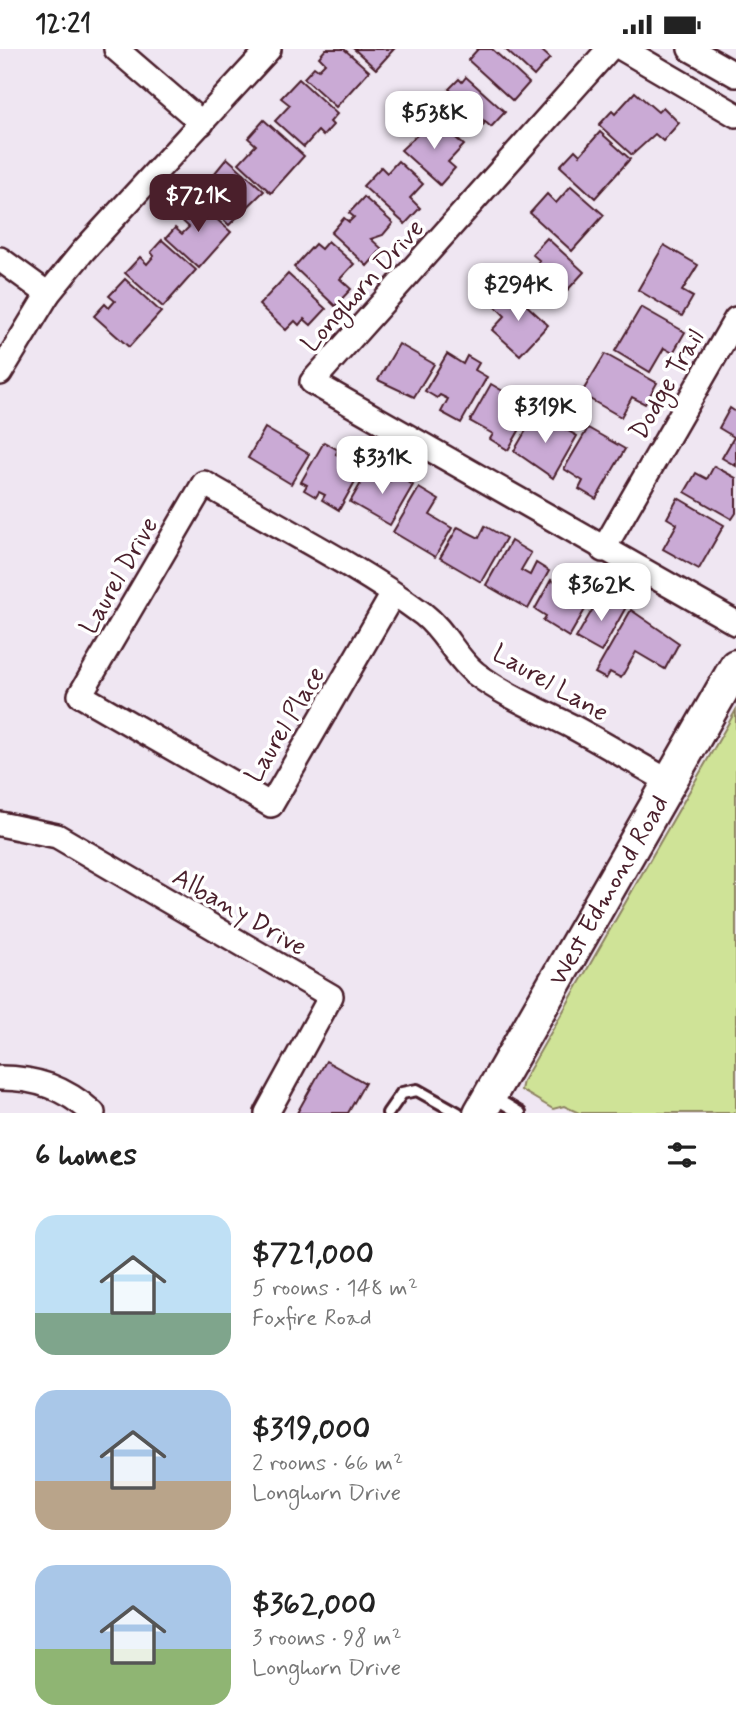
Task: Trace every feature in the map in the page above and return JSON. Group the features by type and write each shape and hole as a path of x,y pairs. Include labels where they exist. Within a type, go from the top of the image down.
{"main road":[{"name":"West Edmond Road","path":"485,1104 736,666"}],"street":[{"path":"116,49 202,123"},
{"path":"0,373 48,294 84,250 269,49"},
{"name":"Longhorn Drive","path":"610,49 312,382 736,624"},
{"path":"623,49 736,115"},
{"path":"691,49 736,75"},
{"path":"0,259 48,294"},
{"name":"Dodge Trail","path":"603,550 736,319"},
{"name":"Laurel Lane","path":"204,482 393,594 425,616 444,635 454,653 476,674 527,706 571,726 670,782"},
{"name":"Laurel Drive","path":"80,695 204,482"},
{"name":"Laurel Place","path":"80,695 271,805 393,594"},
{"name":"Albany Drive","path":"0,824 57,836 331,996 267,1113"},
{"path":"0,1077 46,1083 66,1092 93,1113"}],"lane":[{"path":"388,1113 402,1093 417,1090 458,1113"},
{"path":"485,1104 520,1113"}],"green space":[{"path":"736,710 736,1113 579,1113 564,1106 553,1109 521,1090 523,1081"}],"building":[{"path":"326,49 344,49 369,71 336,107 304,78 314,67 318,70 325,63 319,57"},
{"path":"354,49 394,49 376,69"},
{"path":"478,49 492,49 529,83 513,101 468,60"},
{"path":"505,49 540,49 550,58 534,76"},
{"path":"466,77 505,112 491,127 482,119 484,124 467,138 439,112 455,95 449,89 459,79 462,82"},
{"path":"299,79 337,114 330,122 333,125 323,136 318,131 304,147 275,121 290,105 281,98"},
{"path":"635,92 658,112 663,107 679,123 663,141 655,134 632,155 599,125 612,111 615,114"},
{"path":"434,119 464,145 448,162 455,168 440,185 401,150"},
{"path":"264,120 304,156 271,193 239,163 256,145 248,138"},
{"path":"600,132 630,159 595,198 560,166 575,150 580,155"},
{"path":"227,158 264,191 229,225 197,195"},
{"path":"398,161 423,184 410,198 420,208 405,224 363,186 381,167 387,173"},
{"path":"571,186 604,215 572,251 530,213 547,194 556,203"},
{"path":"364,197 393,223 383,235 371,239 382,249 367,266 331,233 344,218 349,222 354,217 349,213"},
{"path":"193,198 231,232 199,268 166,238 175,228 182,234 189,227 177,216"},
{"path":"547,238 584,272 552,307 523,281 540,261 532,254"},
{"path":"162,240 196,270 163,307 125,273 140,257 147,264 154,256 151,252"},
{"path":"328,241 354,264 340,279 351,289 335,306 294,267 315,244 321,249"},
{"path":"664,245 698,265 682,291 693,297 682,316 638,290"},
{"path":"288,274 326,309 311,325 304,319 299,325 295,321 286,330 259,305"},
{"path":"125,279 161,312 129,347 94,316 105,304 109,308 115,301 109,296"},
{"path":"510,290 548,325 520,355 492,330 505,316 495,306"},
{"path":"641,307 685,332 673,353 664,348 650,372 615,351"},
{"path":"399,344 434,364 414,397 378,380"},
{"path":"447,354 463,364 467,356 479,363 475,370 487,377 461,423 441,412 448,399 440,395 437,398 425,391"},
{"path":"605,354 657,383 645,404 632,397 621,417 581,394"},
{"path":"491,384 532,408 508,450 490,439 493,434 470,421"},
{"path":"730,408 736,412 736,466 722,458 734,437 719,428"},
{"path":"536,413 577,436 553,478 514,451"},
{"path":"265,428 309,454 291,484 248,458"},
{"path":"588,428 625,449 596,499 579,489 583,481 564,469"},
{"path":"324,442 338,450 336,454 362,469 339,510 322,500 325,495 319,492 316,497 304,490 307,485 301,482"},
{"path":"714,466 736,478 736,513 732,519 685,492 696,473 707,479"},
{"path":"369,469 390,481 395,474 413,485 390,525 350,502"},
{"path":"419,488 439,500 430,515 452,528 435,557 393,532"},
{"path":"678,498 724,525 699,569 663,549 677,524 667,518"},
{"path":"485,526 506,538 481,582 440,558 458,527 479,538"},
{"path":"511,541 531,553 521,570 530,575 536,563 549,571 528,609 486,585"},
{"path":"577,578 597,589 569,637 543,621 546,616 535,609 551,580 570,591"},
{"path":"602,593 626,607 601,652 576,638"},
{"path":"631,610 679,643 665,669 636,652 621,678 610,672 606,679 595,673"},
{"path":"326,1061 365,1083 348,1113 297,1113"}]}
